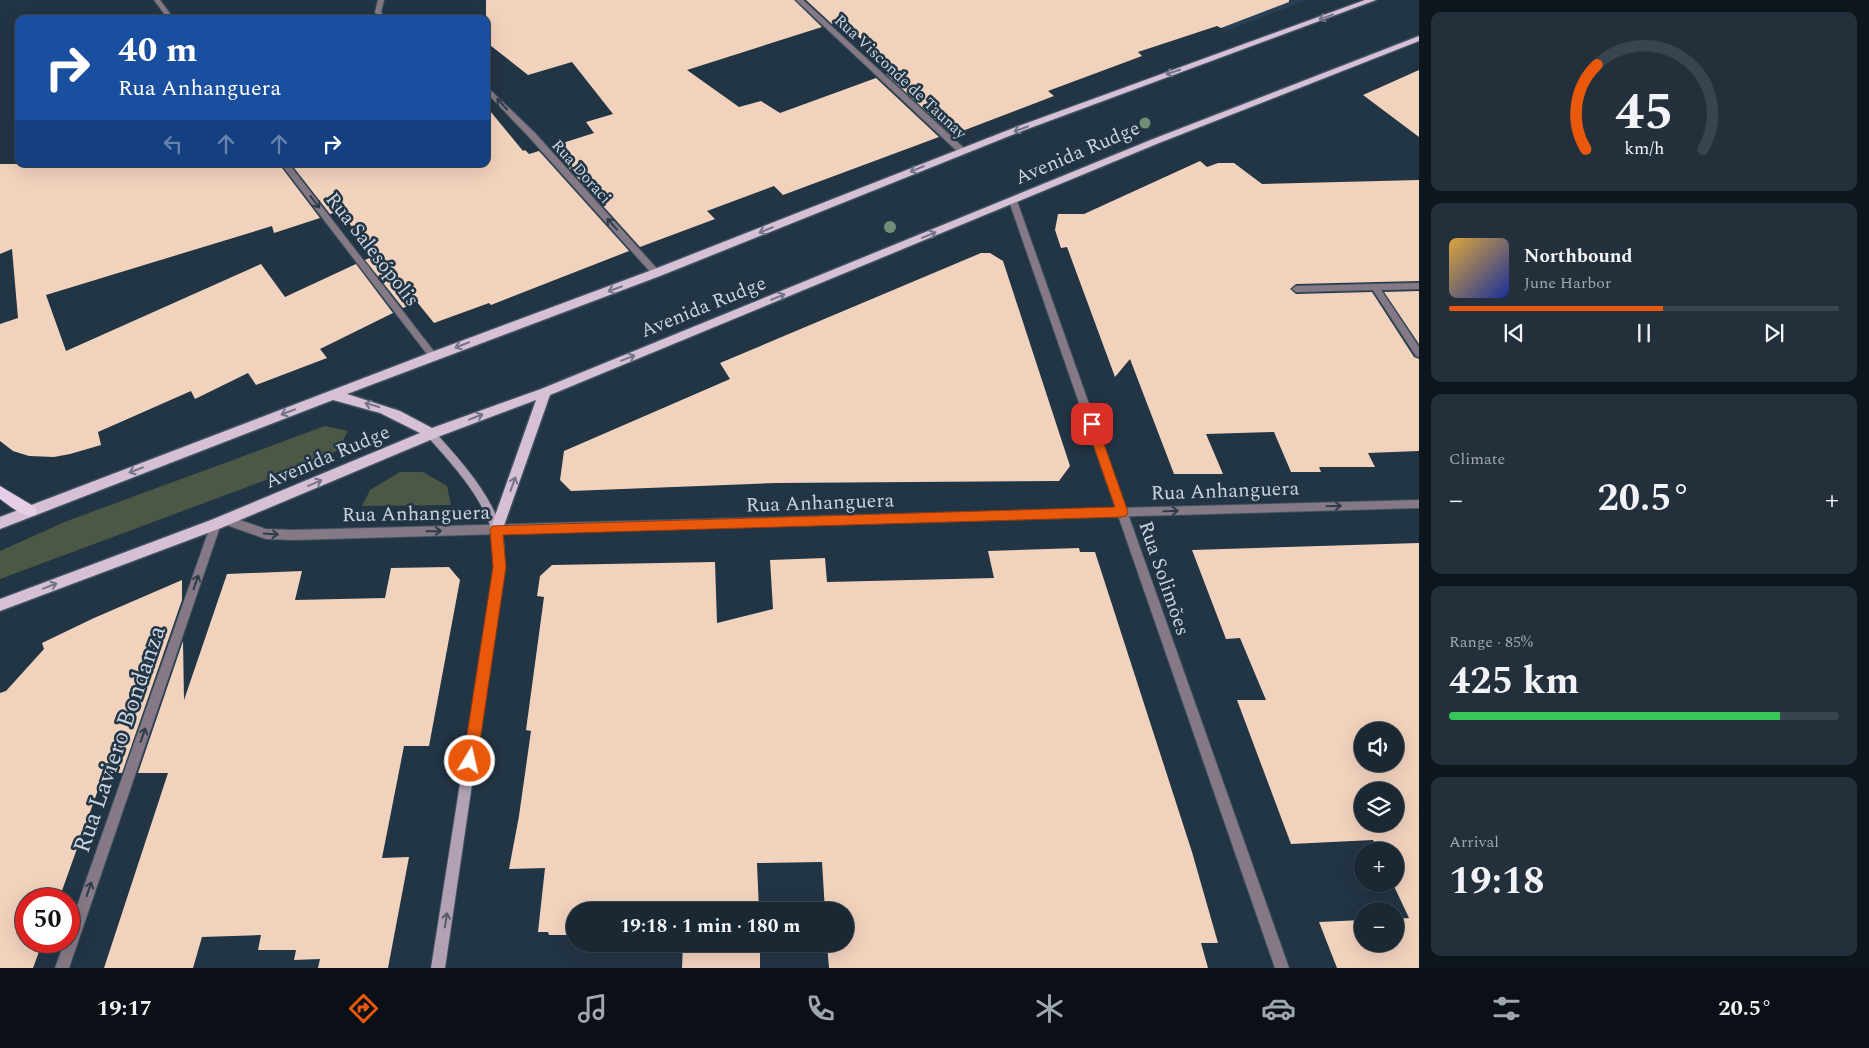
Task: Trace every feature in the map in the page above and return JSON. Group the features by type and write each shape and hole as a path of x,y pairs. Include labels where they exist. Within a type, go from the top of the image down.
{"highway":[{"path":"0,492 30,510"}],"main road":[{"name":"Avenida Rudge","path":"0,523 433,356 656,273 1163,75 1224,55 1372,0"},
{"name":"Avenida Rudge","path":"1,606 220,522 431,434 545,392 1156,141 1418,40"},
{"path":"496,530 545,392"},
{"path":"333,395 387,410 416,423 431,434 461,468 478,494 496,530 500,567 438,968"}],"street":[{"path":"157,0 168,15"},
{"path":"380,15 378,12 381,0"},
{"name":"Rua Visconde de Taunay","path":"799,0 962,152"},
{"name":"Rua Doraci","path":"490,92 532,135 656,273"},
{"name":"Rua Salesópolis","path":"287,167 433,356"},
{"name":"Rua Solimões","path":"1013,201 1282,968"},
{"path":"1296,289 1419,286"},
{"path":"1375,287 1419,354"},
{"name":"Rua Anhanguera","path":"220,522 266,534 496,530 1419,504"},
{"name":"Rua Laviero Bondanza","path":"62,968 220,522"}],"shaded area":[{"path":"1179,0 1307,0 1226,31"}],"green space":[{"path":"325,426 348,431 337,451 298,468 0,579 0,551 67,521"},
{"path":"400,472 423,472 447,486 451,505 362,506 370,490"}],"building":[{"path":"486,0 794,0 822,27 687,70 739,107 761,101 780,113 876,78 939,137 783,195 774,186 707,211 715,219 640,247 550,147 594,133 586,122 613,114 572,62 528,75 490,45 490,15 486,15"},
{"path":"806,0 1289,0 1289,2 1221,28 1217,26 1138,52 1142,56 1048,91 1054,96 965,130 950,133 886,74 894,71 842,21 832,24"},
{"path":"1419,70 1419,137 1363,95"},
{"path":"490,111 523,151 525,150 529,154 539,151 629,251 491,305 489,303 434,323 417,302 403,308 365,260 374,256 340,211 330,214 293,167 490,167"},
{"path":"1200,161 1207,167 1218,163 1234,163 1262,184 1419,180 1419,281 1296,284 1290,289 1296,294 1372,292 1414,357 1419,359 1419,451 1368,453 1375,467 1319,467 1321,472 1291,472 1274,432 1206,434 1223,474 1174,474 1130,359 1115,377 1067,247 1061,248 1055,230 1058,214 1084,214"},
{"path":"0,164 15,164 15,167 281,167 320,218 274,233 272,226 46,295 66,351 261,264 285,297 356,264 393,313 320,349 327,358 256,385 248,373 195,399 191,391 98,432 101,445 54,457 29,456 13,451 0,441 0,324 18,318 12,249 0,254"},
{"path":"981,253 990,253 1003,261 1070,466 1059,481 775,483 571,491 560,480 564,451 730,379 720,363"},
{"path":"1419,291 1419,344 1384,292"},
{"path":"1419,543 1419,968 1337,968 1319,922 1354,920 1354,952 1404,952 1404,918 1409,918 1404,907 1404,902 1401,902 1397,892 1404,892 1404,842 1374,842 1373,840 1291,844 1237,700 1266,700 1240,638 1226,639 1192,550"},
{"path":"1079,548 1080,552 1095,552 1192,852 1218,943 1201,943 1208,968 829,968 828,952 854,952 854,902 824,902 822,862 757,863 759,902 566,902 566,935 549,935 548,932 538,932 545,868 509,869 519,816 531,731 526,730 544,597 537,596 540,576 552,565 715,562 717,623 773,609 770,560 825,558 827,582 994,578 988,551"},
{"path":"449,567 460,580 429,746 404,746 382,858 409,857 388,968 318,968 320,959 294,960 296,950 258,950 261,935 202,937 193,968 104,968 168,773 138,773 183,641 184,700 227,574 302,571 295,600 385,598 391,568"},
{"path":"182,580 182,600 122,773 104,773 63,888 15,888 15,953 39,953 33,968 0,968 0,693 6,691 44,649 42,643"},
{"path":"683,952 760,952 760,968 682,968"}],"route":[{"path":"470,761 500,567 496,530 1122,512 1092,424"}]}
